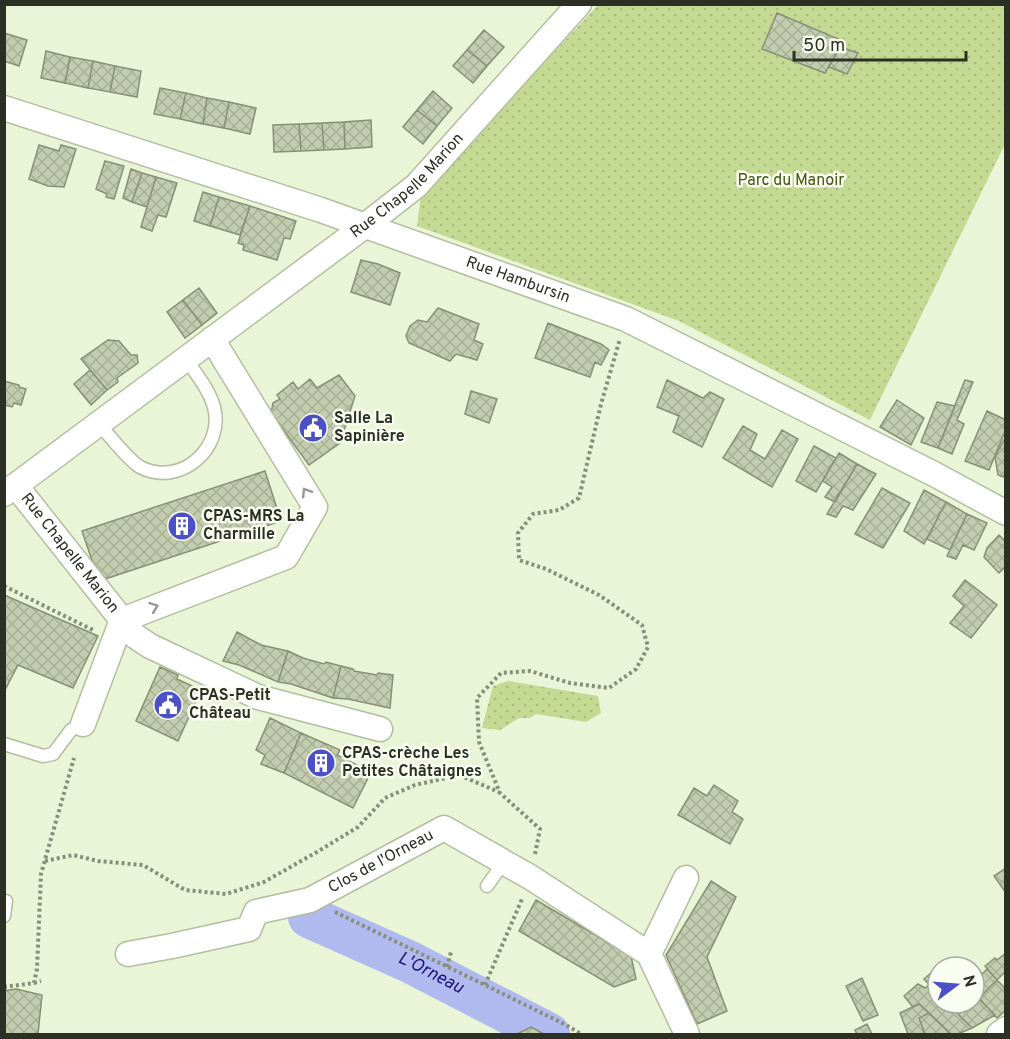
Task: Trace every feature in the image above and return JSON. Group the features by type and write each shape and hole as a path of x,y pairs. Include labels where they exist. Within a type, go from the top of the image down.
{"street":[{"name":"Rue Chapelle Marion","path":"380,729 258,697 119,630 10,490 416,186 579,4"},
{"name":"Rue Hambursin","path":"4,108 366,225 626,318 934,474 1005,513"},
{"name":"Rue Chapelle Marion","path":"119,630 286,557 315,507 212,339"},
{"path":"83,724 119,630"},
{"name":"Clos de l'Orneau","path":"128,954 249,929 256,912 310,900 444,828 530,877 649,954"},
{"path":"686,878 649,954 687,1035"},
{"path":"999,1035 1005,1029"}],"lane":[{"path":"99,424 138,466 149,471 181,470 194,463 210,445 216,419 209,394 186,359"},
{"path":"4,744 49,756 71,730 83,724"},
{"path":"488,886 504,862"},
{"path":"4,901 6,901 4,916"}],"path":[{"path":"500,793 479,741 477,698 501,673 530,671 570,683 609,688 636,669 648,647 642,625 598,595 546,569 519,560 518,533 533,514 559,510 579,498 601,404 626,318"},
{"path":"4,586 119,630"},
{"path":"34,983 37,969 41,874 83,724"},
{"path":"45,861 73,855 98,861 143,865 185,890 226,894 264,882 318,852 358,827 385,798 415,785 459,775 500,793 540,829 530,877 486,985"},
{"path":"310,900 486,985 566,1025 581,1035"},
{"path":"447,967 451,952"},
{"path":"4,987 41,981"}],"green space":[{"name":"Parc du Manoir","path":"598,5 1005,5 1005,144 870,420 679,321 417,226 421,195"},
{"path":"508,681 598,696 601,713 586,722 536,714 530,718 519,718 500,730 482,728 493,686"}],"building":[{"path":"777,13 843,41 825,73 762,49"},
{"path":"484,30 504,47 487,66 467,50"},
{"path":"4,33 27,40 19,66 4,61"},
{"path":"840,47 858,53 847,74 829,67"},
{"path":"467,50 487,66 473,83 453,66"},
{"path":"46,51 70,57 65,83 41,78"},
{"path":"70,57 93,61 88,88 65,83"},
{"path":"93,61 115,66 110,92 88,88"},
{"path":"115,66 141,71 137,97 110,92"},
{"path":"160,88 186,93 180,119 154,114"},
{"path":"433,91 452,108 437,126 417,110"},
{"path":"186,93 207,98 203,124 180,119"},
{"path":"207,98 229,102 224,128 203,124"},
{"path":"229,102 256,108 250,134 224,128"},
{"path":"417,110 437,126 423,144 403,127"},
{"path":"371,120 372,147 345,149 344,122"},
{"path":"344,122 345,149 324,150 322,123"},
{"path":"322,123 324,150 301,151 299,124"},
{"path":"299,124 301,151 274,152 273,125"},
{"path":"39,145 59,151 61,145 76,149 64,187 48,186 29,179"},
{"path":"105,161 124,166 114,199 106,197 107,194 96,189"},
{"path":"131,169 142,173 132,202 123,198"},
{"path":"142,173 156,177 147,207 132,202"},
{"path":"156,177 177,183 166,217 158,215 152,231 141,227"},
{"path":"203,192 219,197 210,226 194,221"},
{"path":"219,197 250,206 240,235 210,226"},
{"path":"250,206 296,221 290,239 284,238 277,260 243,250 244,245 238,243"},
{"path":"361,260 400,273 390,305 351,292"},
{"path":"199,288 217,313 202,325 183,300"},
{"path":"183,300 202,325 185,338 167,312"},
{"path":"438,308 479,324 474,340 483,344 477,360 456,354 450,361 409,343 406,336 410,326 418,320 427,322"},
{"path":"548,323 601,344 609,350 601,365 595,362 590,377 535,358"},
{"path":"108,340 119,341 131,355 137,355 138,363 117,378 118,382 107,390 81,359"},
{"path":"90,370 107,390 91,405 74,384"},
{"name":"Salle La Sapinière","path":"339,375 355,396 340,443 309,465 271,413 273,403 280,399 277,395 293,382 298,389 310,379 317,388"},
{"path":"667,380 703,398 710,392 724,399 702,447 673,432 679,416 657,407"},
{"path":"965,380 973,382 957,420 964,424 952,454 938,448"},
{"path":"4,381 26,389 21,405 14,403 12,407 4,405"},
{"path":"471,391 497,399 489,423 465,414"},
{"path":"897,400 924,418 911,445 880,427"},
{"path":"937,402 955,406 938,448 921,442"},
{"path":"987,411 1006,420 1006,429 989,470 965,461"},
{"path":"743,426 757,434 750,450 765,459 782,430 798,439 772,487 723,458"},
{"path":"1006,436 1006,478 998,475 995,457"},
{"path":"814,446 836,458 816,492 796,481"},
{"path":"839,453 857,464 835,502 825,497 832,487 823,481"},
{"path":"857,464 876,474 853,510 843,506 836,517 827,514"},
{"name":"CPAS-MRS La Charmille","path":"265,471 281,521 99,581 82,531"},
{"path":"882,488 910,503 883,548 855,534"},
{"path":"924,490 946,502 924,544 904,531"},
{"path":"946,502 967,514 950,550 927,539"},
{"path":"967,514 987,523 974,550 963,545 956,559 947,556"},
{"path":"999,535 1004,540 1006,539 1006,569 1004,568 999,573 984,557 987,548"},
{"path":"965,580 997,605 971,638 950,623 964,606 953,596"},
{"path":"4,595 98,636 73,688 18,665 4,692"},
{"path":"237,632 261,645 288,651 278,682 239,665 223,661"},
{"path":"288,651 324,664 326,662 341,666 333,698 278,682"},
{"path":"341,666 377,675 378,673 393,675 390,708 333,698"},
{"name":"CPAS-Petit Château","path":"160,667 178,675 177,679 201,690 178,741 136,721"},
{"name":"CPAS-crèche Les Petites Châtaignes","path":"270,718 301,733 284,773 261,764 265,755 256,750"},
{"name":"CPAS-crèche Les Petites Châtaignes","path":"301,733 340,750 337,755 371,772 353,808 284,773"},
{"path":"714,785 738,801 732,812 743,819 730,844 678,815 694,788 707,796"},
{"path":"1006,868 1006,893 994,876"},
{"path":"711,881 736,897 707,957 727,1011 697,1024 666,955"},
{"path":"536,900 631,956 636,979 614,987 519,931"},
{"path":"1006,953 1006,971 997,980 986,965 995,958 997,960"},
{"path":"986,970 997,980 986,991"},
{"path":"862,978 878,1015 863,1021 846,986"},
{"path":"997,980 1006,989 1006,1010 997,1018 986,1006 986,991"},
{"path":"918,984 926,987 926,1011 919,1004 913,1007 904,996"},
{"path":"16,989 42,995 38,1034 4,1034 4,991"},
{"path":"919,1004 926,1010 926,1014 919,1018 925,1034 908,1034 900,1013"},
{"path":"986,1006 995,1015 972,1028 959,1015 986,1015"},
{"path":"931,1015 959,1015 972,1028 958,1034 951,1034"},
{"path":"931,1015 951,1034 925,1034 919,1018"},
{"path":"867,1024 872,1034 857,1034 855,1030"},
{"path":"531,1027 544,1034 517,1034"}],"waterway":[{"name":"L'Orneau","path":"309,917 410,962 549,1034"}],"place":[{"name":"Salle La Sapinière","path":"313,428"},
{"name":"CPAS-MRS La Charmille","path":"182,526"},
{"name":"CPAS-Petit Château","path":"168,705"},
{"name":"CPAS-crèche Les Petites Châtaignes","path":"321,763"}]}
